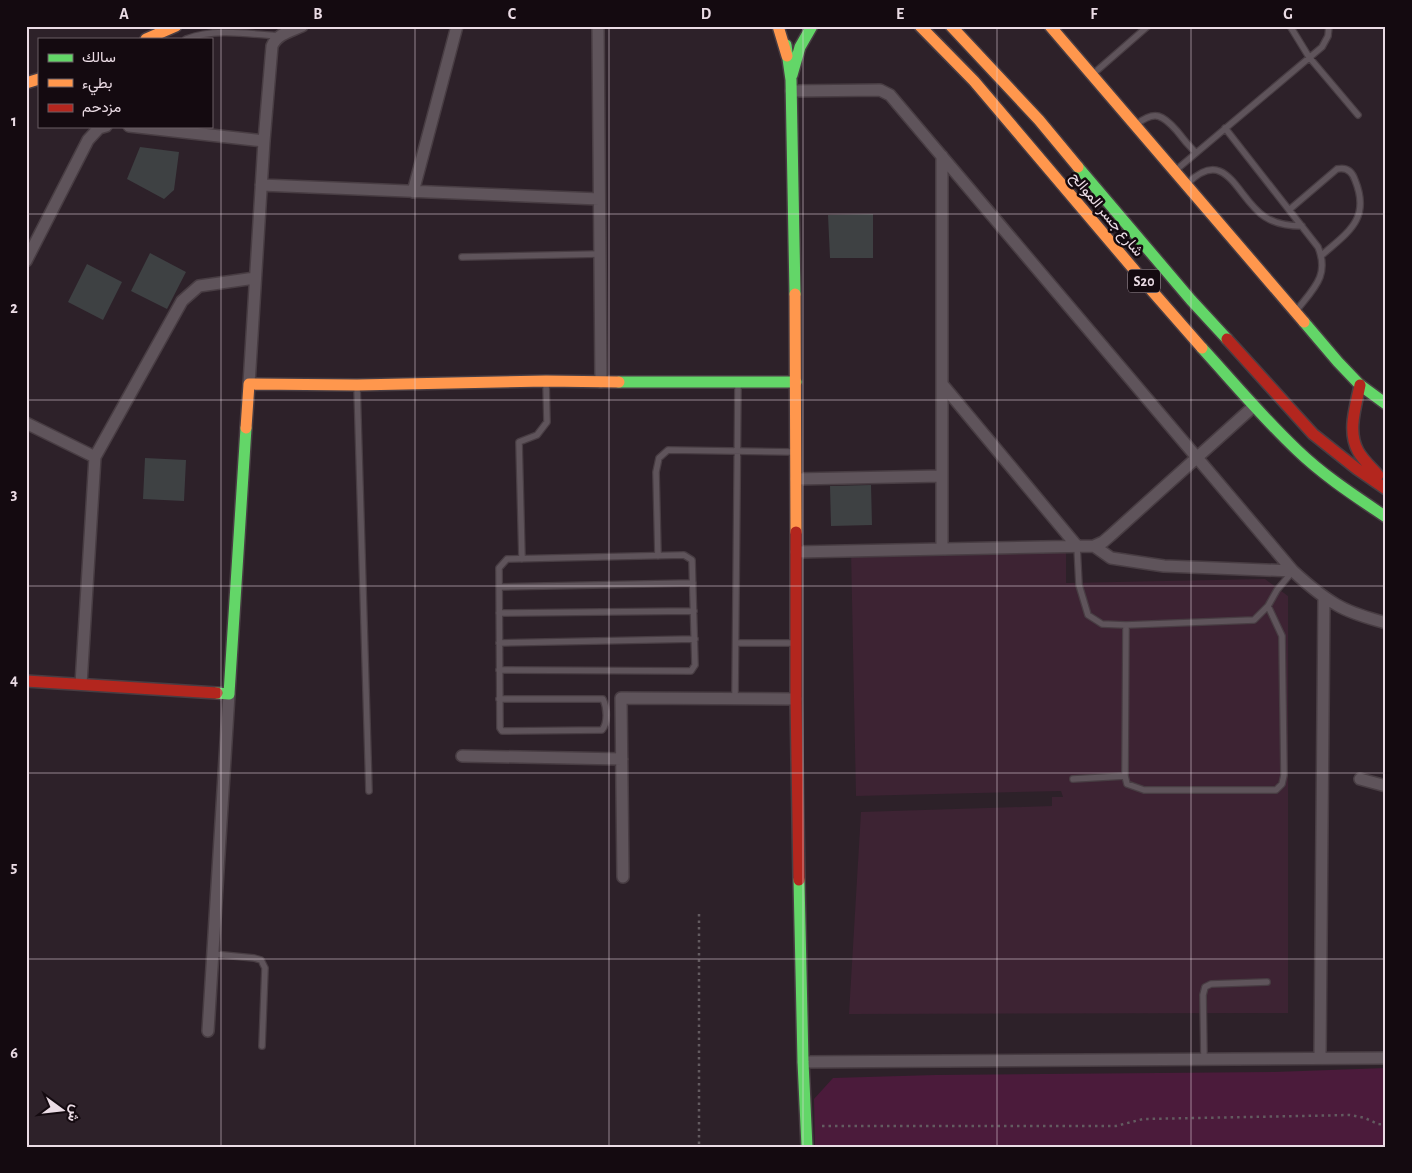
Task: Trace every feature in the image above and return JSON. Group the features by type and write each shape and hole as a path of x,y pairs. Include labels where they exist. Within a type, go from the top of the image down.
{"main road":[{"path":"148,38 176,26"},
{"path":"778,26 787,56"},
{"path":"785,26 791,86 796,382 796,699 803,1062 807,1147"},
{"path":"791,86 800,47 812,26"},
{"name":"شارع جسر الموالح","path":"920,26 934,38 974,81 1147,285 1254,406 1298,451 1344,489 1386,517"},
{"name":"شارع جسر الموالح","path":"951,26 1039,120 1191,300 1313,434 1386,489"},
{"path":"1050,26 1338,362 1360,385 1386,404"},
{"path":"26,83 38,79"},
{"path":"26,681 229,694 248,384 357,385 546,381 796,382"},
{"path":"1360,385 1353,430 1355,443 1363,459 1386,482"}],"street":[{"path":"248,384 272,46 279,36 302,26"},
{"path":"413,192 457,26"},
{"path":"598,26 601,382"},
{"path":"791,86 883,91 892,97 1294,571 1338,606 1386,623"},
{"path":"26,261 88,140 100,128"},
{"path":"151,128 264,141"},
{"path":"942,156 942,549"},
{"path":"261,186 599,199"},
{"path":"81,684 95,457 182,301 200,286 255,278"},
{"path":"942,384 1077,546"},
{"path":"796,552 1094,546 1110,536 1254,406"},
{"path":"26,423 95,457"},
{"path":"796,478 942,476"},
{"path":"1094,546 1111,558 1164,566 1294,571"},
{"path":"1320,1058 1324,596"},
{"path":"208,1032 229,694"},
{"path":"622,877 621,698 796,699"},
{"path":"462,756 622,759"},
{"path":"1360,779 1386,786"},
{"path":"803,1062 1386,1058"}],"lane":[{"path":"1092,75 1148,26"},
{"path":"1290,26 1309,58 1358,115"},
{"path":"1174,171 1322,46 1326,42 1329,26"},
{"path":"189,38 199,34 223,32 279,36"},
{"path":"1135,125 1146,117 1162,117 1170,123 1196,153"},
{"path":"1225,128 1302,226 1322,255 1322,274 1318,283 1294,312"},
{"path":"1289,210 1337,169 1346,169 1354,175 1361,206 1357,220 1349,231 1322,255"},
{"path":"1186,185 1200,173 1214,170 1221,171 1227,175 1254,209 1265,217 1276,223 1302,226"},
{"path":"462,257 600,254"},
{"path":"522,558 519,442 537,434 547,422 546,381"},
{"path":"735,699 738,382"},
{"path":"357,385 369,791"},
{"path":"658,556 656,472 659,458 668,450 796,452"},
{"path":"1077,546 1079,585 1088,615 1102,624 1126,625 1254,620 1268,606 1277,590 1294,571"},
{"path":"499,670 691,670 695,665 692,560 684,555 507,559 499,568 499,587 499,613 499,643 499,670 499,699 500,728 502,730 602,730 606,726 606,706 603,699 499,699"},
{"path":"499,587 693,583"},
{"path":"1126,625 1125,776 1127,784 1144,790 1276,790 1282,784 1284,775 1282,636 1268,606"},
{"path":"499,613 694,611"},
{"path":"499,643 695,639"},
{"path":"736,644 796,642"},
{"path":"1073,779 1125,776"},
{"path":"213,954 261,960 264,968 262,1046"},
{"path":"1204,1059 1203,995 1205,987 1211,984 1267,982"}],"path":[{"path":"698,914 699,1147"},
{"path":"822,1126 1116,1126 1143,1119 1350,1115 1386,1125"}],"shaded area":[{"path":"851,550 1066,553 1066,583 1265,579 1288,596 1288,1013 849,1014 861,812 1052,806 1052,797 1063,797 1061,791 856,796"},
{"path":"1386,1068 1386,1147 815,1147 814,1099 833,1078 935,1075 1274,1072"}],"building":[{"path":"140,147 179,152 174,190 164,199 127,179"},
{"path":"873,214 873,258 830,258 828,215"},
{"path":"150,253 186,272 167,309 131,291"},
{"path":"87,264 122,282 103,320 68,302"},
{"path":"145,458 186,460 184,501 143,499"},
{"path":"871,485 872,525 831,526 830,486"}],"traffic: fast":[{"path":"792,75 800,47 812,26"},
{"path":"786,45 791,80 795,294"},
{"path":"1078,167 1191,300 1227,339"},
{"path":"1304,322 1360,385 1386,404"},
{"path":"1202,348 1284,438 1318,468 1386,517"},
{"path":"619,382 796,382"},
{"path":"217,693 229,694 246,428"},
{"path":"799,880 807,1147"}],"traffic: slow":[{"path":"148,38 176,26"},
{"path":"778,26 787,56"},
{"path":"920,26 974,81 1202,348"},
{"path":"951,26 1039,120 1078,167"},
{"path":"1050,26 1304,322"},
{"path":"26,83 38,79"},
{"path":"795,294 796,532"},
{"path":"246,428 249,384 357,385 546,381 619,382"}],"traffic: jam":[{"path":"1227,339 1313,434 1386,489"},
{"path":"1360,385 1353,418 1353,435 1358,451 1378,475"},
{"path":"796,532 799,880"},
{"path":"26,681 217,693"}]}
